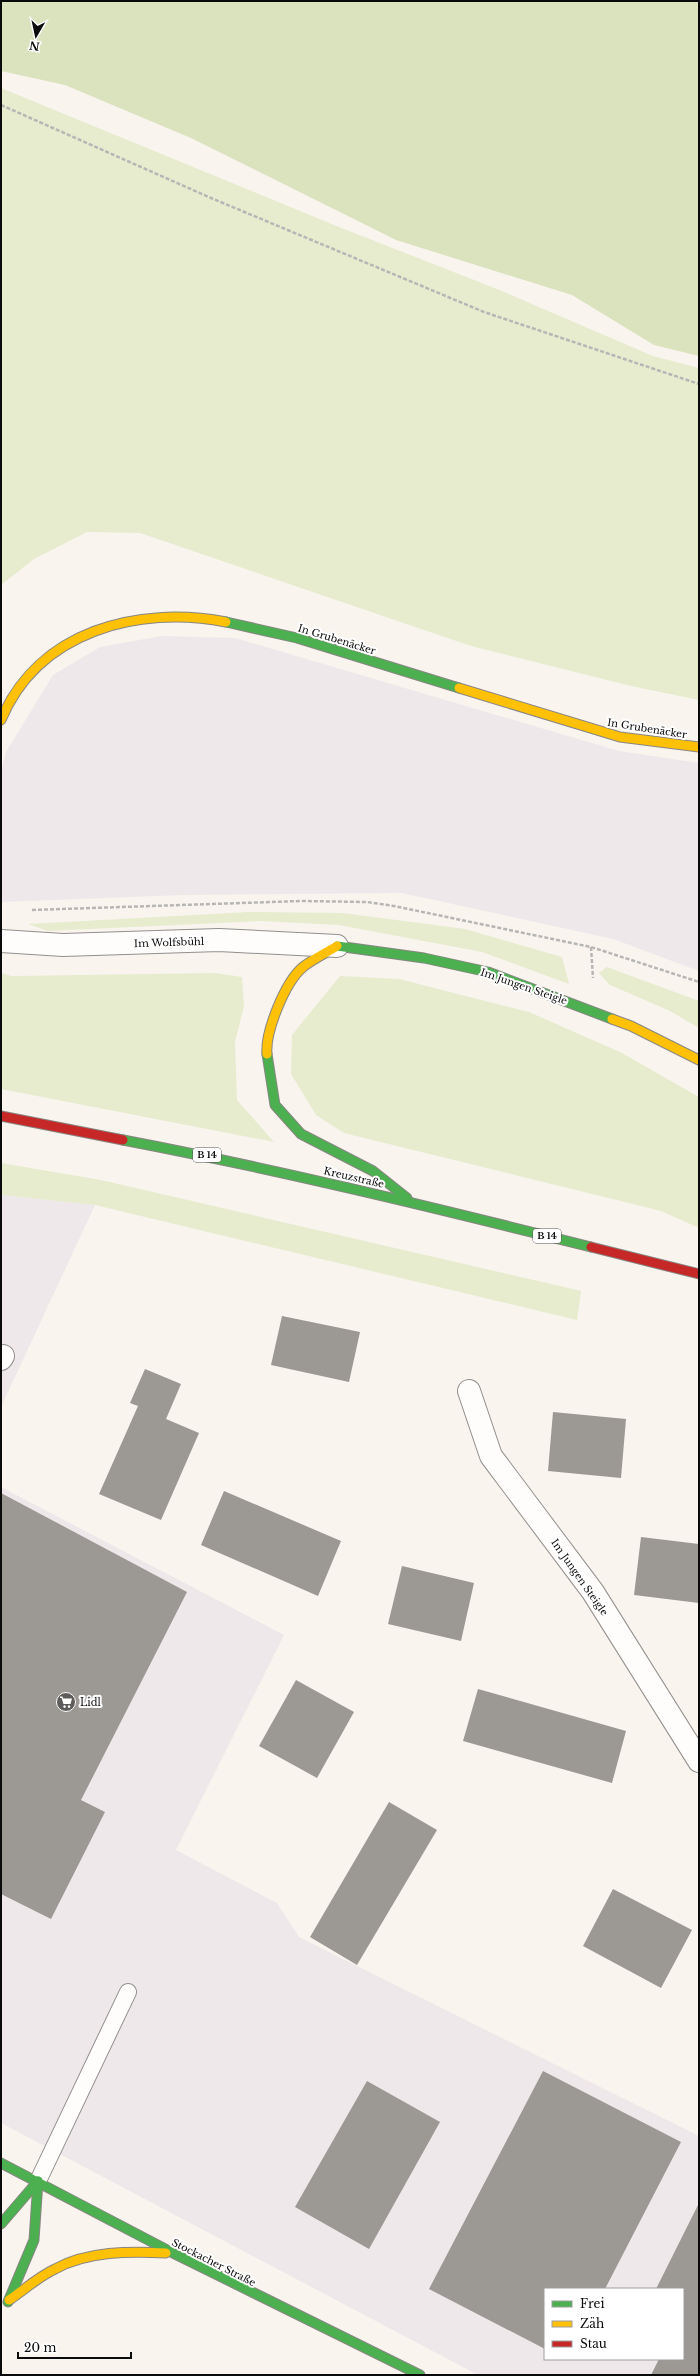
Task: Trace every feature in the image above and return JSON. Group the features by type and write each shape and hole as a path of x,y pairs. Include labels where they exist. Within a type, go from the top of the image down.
{"street":[{"name":"In Grubenäcker","path":"1,720 5,709 24,678 46,658 78,637 116,622 156,617 216,619 293,636 611,735 699,747"},
{"name":"Im Wolfsbühl","path":"1,941 62,945 219,940 337,946"},
{"name":"Im Jungen Steigle","path":"337,946 424,958 488,972 624,1023 699,1060"},
{"path":"337,946 302,968 282,997 266,1044 268,1069 275,1105 301,1134 373,1171 412,1202"},
{"name":"Kreuzstraße","path":"1,1116 219,1158 412,1202 699,1274"},
{"name":"Im Jungen Steigle","path":"469,1391 491,1456 593,1592 699,1761"},
{"name":"Stockacher Straße","path":"1,2163 38,2181 173,2253 420,2375"},
{"path":"1,2224 38,2181"},
{"path":"1,2312 9,2300 34,2240 38,2181"},
{"path":"9,2300 60,2266 111,2254 138,2252 173,2253"}],"lane":[{"path":"38,2181 128,1992"}],"path":[{"path":"1,105 211,198 484,312 699,384"},
{"path":"591,947 699,982"}],"shaded area":[{"path":"162,636 235,638 619,751 699,763 699,971 613,939 402,893 183,895 1,902 1,773 6,752 53,675 100,647"},
{"path":"1,1195 95,1205 1,1407"},
{"path":"1,1487 284,1635 176,1850 277,1903 299,1937 699,2136 699,2375 478,2375 1,2123"}],"green space":[{"path":"1,1 699,1 699,356 654,345 572,295 396,240 191,138 65,85 1,71"},
{"path":"1,88 339,227 497,289 653,356 699,368 699,700 631,686 471,646 140,533 87,532 34,559 1,585"},
{"path":"249,912 343,913 465,929 562,957 569,984 482,952 339,925 261,921 48,931 28,924"},
{"path":"607,967 699,1001 699,1028 670,1011 610,985 599,973"},
{"path":"1,973 12,976 215,973 242,977 244,1006 235,1042 237,1100 274,1142 1,1089"},
{"path":"340,976 399,979 529,1012 620,1052 699,1097 699,1228 661,1211 344,1133 316,1115 291,1074 292,1035"},
{"path":"1,1163 101,1180 581,1291 577,1320 95,1205 1,1195"}],"building":[{"path":"282,1316 360,1332 349,1382 271,1365"},
{"path":"145,1369 181,1384 166,1419 199,1433 161,1520 99,1494 138,1406 130,1403"},
{"path":"553,1412 626,1419 621,1478 548,1471"},
{"path":"224,1491 341,1541 318,1596 201,1545"},
{"name":"Lidl","path":"1,1493 187,1592 81,1800 105,1812 51,1919 1,1894"},
{"path":"641,1537 699,1544 699,1603 634,1595"},
{"path":"402,1566 474,1583 461,1641 388,1624"},
{"path":"296,1680 354,1712 317,1778 259,1746"},
{"path":"478,1689 626,1731 612,1783 463,1741"},
{"path":"389,1802 437,1830 357,1965 310,1937"},
{"path":"613,1889 692,1930 661,1988 583,1946"},
{"path":"543,2071 681,2142 606,2288 544,2288 544,2348 429,2289"},
{"path":"367,2081 440,2122 369,2249 295,2207"},
{"path":"699,2203 699,2375 651,2375 658,2360 684,2360 684,2288 656,2288"}],"traffic: fast":[{"path":"226,622 297,638 459,688"},
{"path":"337,946 424,958 488,972 612,1019"},
{"path":"267,1054 275,1105 301,1134 373,1171 407,1198"},
{"path":"123,1140 358,1190 591,1247"},
{"path":"1,2163 173,2253 420,2375"},
{"path":"1,2224 38,2181"},
{"path":"8,2302 34,2240 38,2181"}],"traffic: slow":[{"path":"1,720 18,690 39,665 65,645 94,631 126,622 159,618 193,618 226,622"},
{"path":"459,688 620,737 699,747"},
{"path":"267,1054 269,1033 273,1021 283,995 296,974 303,967 337,946"},
{"path":"612,1019 631,1026 699,1060"},
{"path":"9,2300 49,2272 67,2263 95,2256 123,2252 166,2253"}],"traffic: jam":[{"path":"1,1116 123,1140"},
{"path":"591,1247 699,1274"}],"place":[{"name":"Lidl","path":"66,1702"}]}
